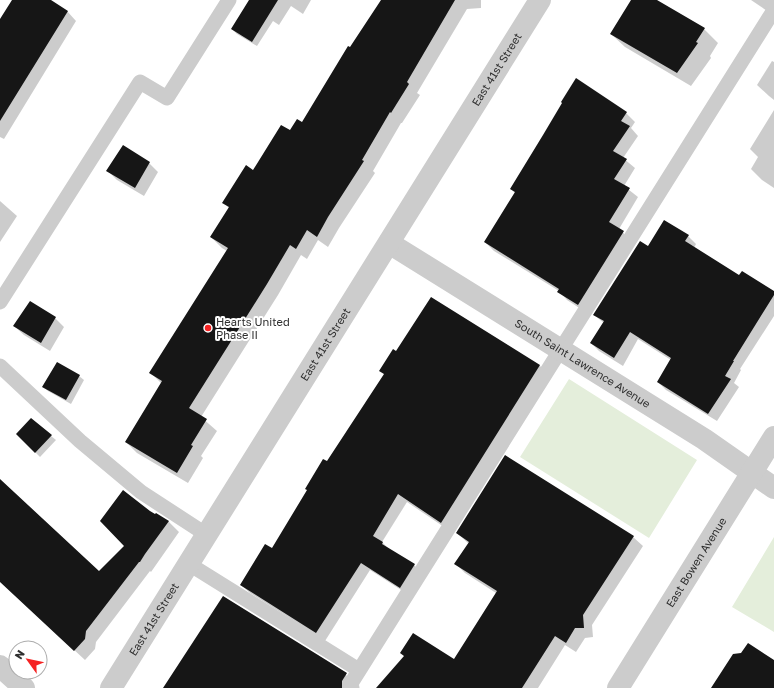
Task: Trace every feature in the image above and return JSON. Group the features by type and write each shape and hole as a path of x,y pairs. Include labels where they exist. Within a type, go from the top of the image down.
{"street":[{"name":"East 41st Street","path":"111,688 540,0"},
{"name":"South Saint Lawrence Avenue","path":"389,243 704,438 774,488"},
{"name":"East Bowen Avenue","path":"618,688 774,437"},
{"path":"0,666 24,688"}],"lane":[{"path":"0,302 140,82 167,98 229,0"},
{"path":"352,688 350,685 359,670 774,10"},
{"path":"0,366 80,440 141,492 207,535"},
{"path":"189,564 359,670"}],"green space":[{"path":"569,379 697,460 649,538 520,457"},
{"path":"774,537 774,632 732,607"}],"building":[{"path":"12,0 51,0 68,11 0,121 0,19"},
{"path":"249,0 278,0 252,42 231,29"},
{"path":"381,0 455,0 407,82 409,84 391,113 390,112 362,160 364,161 317,237 307,230 296,249 290,245 189,408 207,419 191,445 193,446 177,473 125,442 162,381 149,373 228,248 210,237 229,207 222,203 246,165 253,170 281,125 290,130 297,119 302,122 348,46 350,47"},
{"path":"631,0 657,0 705,28 696,42 698,43 677,73 610,34"},
{"path":"576,78 627,112 621,121 630,126 613,151 627,159 614,179 630,188 609,222 624,231 578,305 557,292 559,289 484,242 515,192 510,189"},
{"path":"123,145 150,162 135,188 106,171"},
{"path":"664,220 689,235 685,241 739,275 742,271 774,291 774,295 725,376 731,379 708,414 657,382 671,358 630,332 614,358 590,343 604,321 593,315 640,241 648,246"},
{"path":"431,297 540,365 441,523 398,494 373,536 383,542 382,544 415,564 400,588 361,563 316,633 240,585 265,544 272,548 307,490 305,489 323,459 327,461 384,374 379,371 393,349 396,351"},
{"path":"30,301 56,317 41,343 13,326"},
{"path":"57,362 80,375 66,400 42,387"},
{"path":"31,418 52,435 35,453 16,434"},
{"path":"505,455 634,536 583,615 584,628 575,628 566,643 555,636 522,688 376,688 404,656 400,653 413,633 454,659 497,591 454,564 469,542 456,533"},
{"path":"0,479 99,571 124,546 100,521 123,490 150,511 169,521 140,562 86,631 85,639 74,651 0,582"},
{"path":"223,596 347,673 342,681 342,688 163,688"},
{"path":"748,643 774,660 774,688 711,688 733,654 741,653"}],"place":[{"name":"Hearts United Phase II","path":"208,328"}]}
